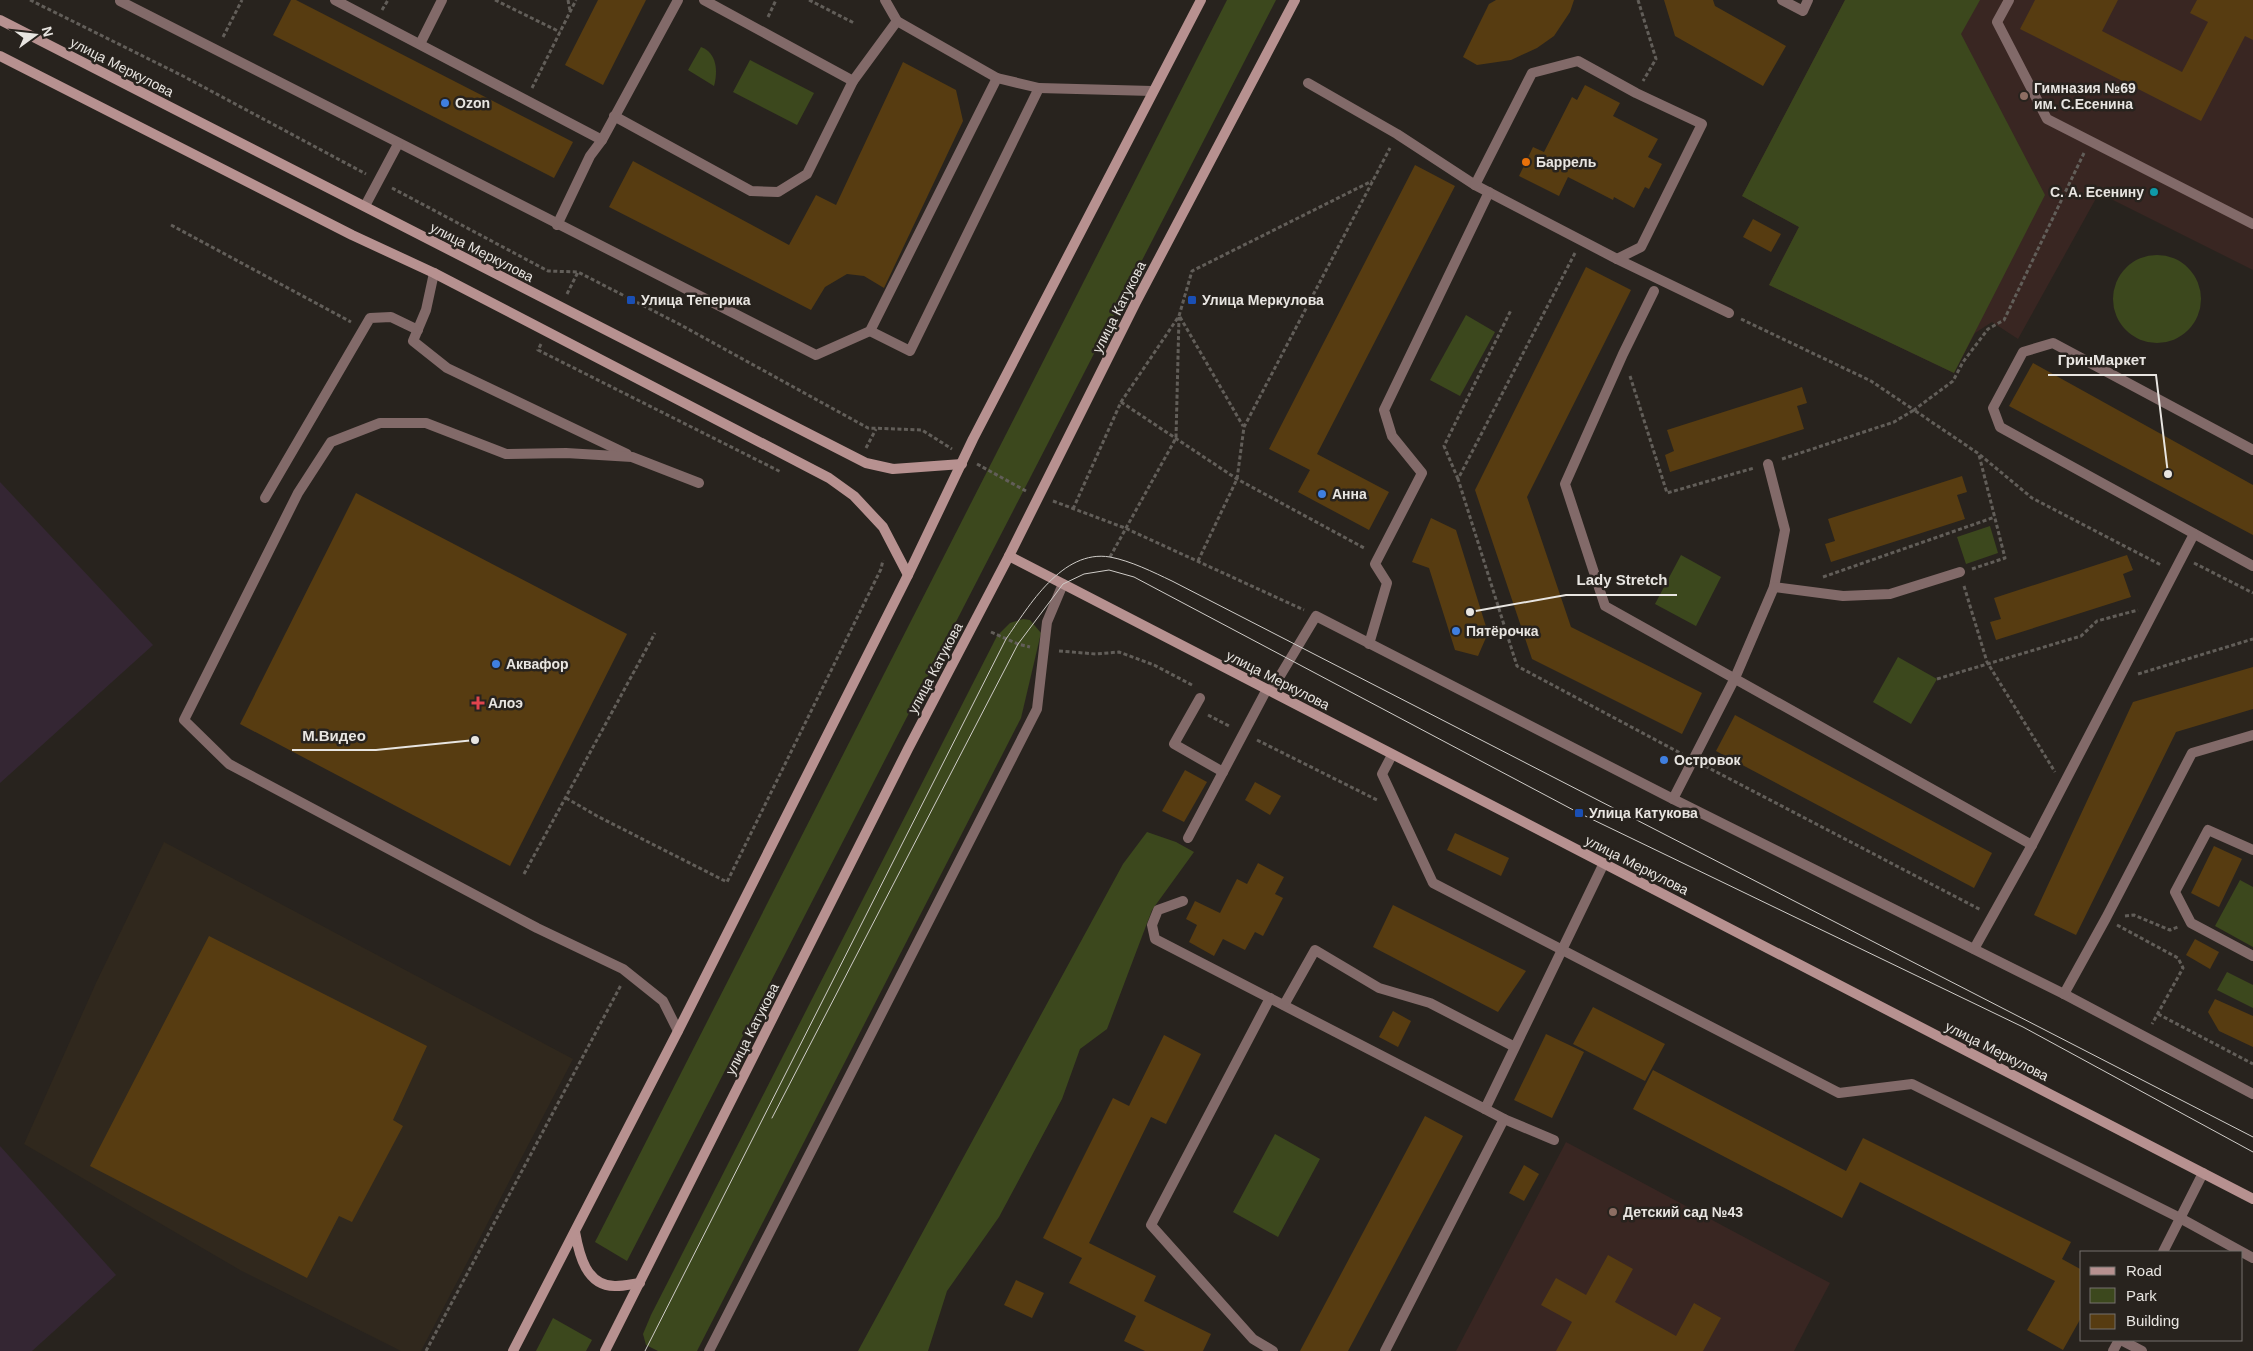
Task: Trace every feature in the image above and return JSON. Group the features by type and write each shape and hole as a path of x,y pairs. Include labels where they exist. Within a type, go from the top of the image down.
{"street":[{"path":"119,0 556,225 816,355 870,331 997,78"},
{"path":"335,0 602,140"},
{"path":"420,44 442,0"},
{"path":"556,225 590,156 602,140 678,0"},
{"path":"704,0 853,81"},
{"path":"886,0 897,22 997,78 1039,88 1152,91"},
{"path":"513,1351 678,1030 908,575 964,460 1152,91 1201,0"},
{"name":"улица Катукова","path":"609,1349 640,1283 908,749 1040,497 1136,302 1295,0"},
{"path":"1782,0 1803,11 1808,0"},
{"path":"2009,0 1997,22 2047,119 2253,224"},
{"name":"улица Меркулова","path":"0,20 866,463 893,469 927,468 964,460"},
{"path":"614,116 751,191 778,192 807,174 853,81 897,22"},
{"path":"0,56 344,230 434,273 828,478 854,496 883,526 908,575"},
{"path":"1475,185 1532,73 1578,61 1636,93 1702,124 1641,247 1617,260"},
{"path":"1308,83 1397,134 1475,185 1617,260 1729,313"},
{"path":"870,331 910,351 1039,88"},
{"path":"365,206 398,144"},
{"path":"1369,644 1387,583 1375,564 1422,473 1392,436 1384,410 1489,192"},
{"path":"434,273 426,310 412,341 447,368 632,457 699,483"},
{"path":"1654,291 1623,354 1565,484 1605,606 2032,845"},
{"path":"265,498 370,318 391,317 418,330"},
{"path":"2253,450 2052,342 2023,352 1993,408 2000,428 2253,566"},
{"path":"632,457 566,453 506,454 426,423 380,422 331,442 298,493 184,720 229,764 537,928 590,952 628,973 663,1001 678,1030"},
{"path":"1673,799 1735,678 1774,587 1785,530 1768,464"},
{"path":"1974,949 2032,845 2194,534"},
{"name":"улица Меркулова","path":"1009,556 2253,1199"},
{"path":"1774,587 1843,596 1890,594 1960,572"},
{"path":"709,1351 1037,708 1047,622 1063,584"},
{"path":"1188,838 1269,690 1316,616 1673,799 2064,994 2253,1094"},
{"path":"1200,698 1174,744 1223,772"},
{"path":"2064,994 2192,753 2253,735"},
{"path":"1392,754 1382,774 1432,883 1839,1093 1912,1084 2180,1218 2240,1251"},
{"path":"2253,850 2208,830 2175,892 2191,923 2253,956"},
{"path":"1484,1108 1604,863"},
{"path":"1183,901 1158,910 1152,925 1155,939 1504,1119 1554,1140"},
{"path":"1284,1005 1315,950 1379,988 1430,1003 1513,1046"},
{"path":"1270,998 1150,1225 1252,1339 1273,1351"},
{"path":"1385,1351 1504,1119"},
{"path":"2164,1251 2202,1173"},
{"path":"574,1232 579,1257 593,1278 614,1287 640,1283"},
{"path":"2122,1341 2142,1351"}],"path":[{"path":"30,0 183,76 548,271 578,272 679,324 868,428 922,430 964,460 1027,492 1125,528 1316,616"},
{"path":"216,50 242,0"},
{"path":"495,0 560,32"},
{"path":"568,0 570,12"},
{"path":"526,100 576,0"},
{"path":"809,0 854,23"},
{"path":"1636,93 1656,59 1638,0"},
{"path":"1198,561 1237,479 1244,427 1397,134"},
{"path":"1623,354 1667,494 1768,464 1894,422 1914,410 1953,380 1963,362 1988,329 2004,320 2090,141"},
{"path":"1110,557 1176,438 1179,316 1192,271 1372,181"},
{"path":"171,225 364,329"},
{"path":"1458,479 1444,446 1511,310"},
{"path":"1729,313 1871,381 1979,454 2032,498 2174,572"},
{"path":"1074,509 1121,402 1179,316"},
{"path":"1179,316 1244,427"},
{"path":"538,350 787,476"},
{"path":"1121,402 1237,479 1380,556"},
{"path":"1979,454 2005,558 1960,572 1987,662 2063,785"},
{"path":"1817,579 1995,517"},
{"path":"566,798 597,816 726,882 881,569 883,561 881,555"},
{"path":"2182,556 2253,593"},
{"path":"1937,679 1987,662 2081,636 2097,621 2158,605"},
{"path":"524,874 655,633"},
{"path":"2118,680 2253,638"},
{"path":"1096,654 1119,652 1154,665 1196,687"},
{"path":"2145,1037 2183,968 2178,958 2114,922 2125,916 2134,915 2170,930 2191,923"},
{"path":"426,1351 628,973"},
{"path":"2158,1014 2253,1064"}],"shaded area":[{"name":"Гимназия №69 им. С.Есенина","path":"1845,0 2253,0 2253,270 2099,193 2018,339 1992,322 1975,333 1954,373 1769,285 1799,227 1742,196"},
{"path":"0,482 153,645 0,783"},
{"path":"164,842 573,1059 421,1351 401,1351 240,1270 24,1144 96,983"},
{"name":"Детский сад №43","path":"1566,1142 1830,1283 1794,1351 1456,1351"},
{"path":"0,1146 116,1275 32,1351 0,1351"}],"green space":[{"path":"1227,0 1276,0 627,1261 595,1242"},
{"path":"1845,0 1980,0 1961,34 2045,195 1954,373 1769,285 1799,227 1742,196"},
{"path":"701,47 710,54 715,63 714,86 688,70"},
{"path":"750,60 814,93 797,125 733,92"},
{"path":"2157,255 2174,258 2182,262 2194,274 2198,282 2201,299 2198,316 2194,324 2182,336 2174,340 2157,343 2140,340 2132,336 2120,324 2116,316 2113,299 2116,282 2120,274 2132,262 2140,258"},
{"path":"1466,315 1495,332 1460,396 1430,380"},
{"path":"1990,526 1998,553 1966,564 1957,537"},
{"path":"1681,555 1721,577 1696,626 1655,604"},
{"path":"1023,619 1030,620 1041,633 1021,718 697,1351 658,1351 646,1345 643,1334 651,1315 997,636 1010,623"},
{"path":"1898,657 1937,679 1911,724 1873,702"},
{"path":"1147,832 1176,842 1194,852 1152,910 1107,1029 1080,1049 1062,1099 999,1217 947,1291 928,1351 858,1351 1123,864"},
{"path":"2240,880 2253,887 2253,947 2215,926"},
{"path":"2227,972 2253,985 2253,1008 2217,990"},
{"path":"1275,1134 1320,1159 1278,1237 1233,1212"},
{"path":"553,1318 592,1340 586,1351 536,1351"}],"building":[{"path":"291,0 296,0 573,142 554,178 273,35"},
{"path":"598,0 646,0 603,85 565,65"},
{"path":"1496,0 1574,0 1570,12 1554,36 1537,48 1511,60 1477,65 1463,57 1489,4"},
{"path":"1664,0 1713,0 1715,6 1786,46 1763,86 1675,36"},
{"path":"2035,0 2118,0 2102,31 2182,72 2208,22 2190,13 2197,0 2253,0 2253,40 2245,36 2201,121 2020,29"},
{"path":"903,62 956,90 963,121 884,288 864,276 847,274 825,287 811,310 609,207 633,161 789,245 816,195 836,205"},
{"path":"1585,85 1620,103 1613,116 1658,139 1648,157 1662,164 1649,189 1645,187 1634,208 1614,197 1613,200 1568,177 1559,196 1519,176 1533,147 1544,152 1572,97 1577,100"},
{"path":"1415,165 1455,186 1317,454 1389,492 1369,530 1298,492 1310,470 1269,449"},
{"path":"1753,219 1781,234 1771,252 1743,237"},
{"path":"1586,267 1631,290 1527,497 1571,627 1702,693 1682,734 1532,659 1475,490"},
{"path":"2033,363 2253,485 2253,535 2009,406"},
{"path":"1802,387 1807,403 1797,406 1804,429 1670,472 1665,455 1674,451 1667,430"},
{"path":"1962,476 1967,492 1957,495 1965,519 1831,562 1825,544 1835,541 1828,519"},
{"path":"356,493 627,634 510,866 240,724"},
{"path":"1431,518 1456,530 1488,633 1478,656 1455,650 1429,568 1412,562"},
{"path":"2127,555 2133,570 2123,574 2131,597 1996,640 1990,622 2001,619 1994,598"},
{"path":"2253,667 2253,709 2176,732 2076,935 2034,915 2133,702"},
{"path":"1735,715 1992,853 1974,888 1716,751"},
{"path":"1185,770 1207,782 1184,822 1162,811"},
{"path":"1255,782 1281,796 1270,815 1245,800"},
{"path":"1455,833 1509,858 1501,876 1447,850"},
{"path":"2214,846 2242,859 2219,907 2191,893"},
{"path":"1258,863 1284,877 1275,894 1283,898 1263,936 1255,932 1245,950 1223,939 1214,956 1189,942 1197,925 1186,919 1195,901 1220,913 1237,879 1247,884"},
{"path":"1393,905 1526,971 1498,1012 1373,947"},
{"path":"209,936 427,1046 393,1120 403,1126 352,1222 339,1216 307,1278 90,1166"},
{"path":"2195,939 2219,952 2210,969 2186,955"},
{"path":"2215,999 2253,1016 2253,1047 2219,1031 2208,1012"},
{"path":"1593,1007 1665,1044 1645,1081 1573,1044"},
{"path":"1393,1011 1411,1021 1398,1047 1379,1037"},
{"path":"1546,1034 1584,1052 1552,1118 1514,1100"},
{"path":"1164,1035 1201,1054 1166,1124 1151,1117 1089,1243 1156,1276 1144,1301 1211,1334 1203,1351 1145,1351 1124,1341 1136,1316 1069,1283 1082,1258 1043,1238 1113,1098 1129,1106"},
{"path":"1653,1070 1846,1171 1863,1138 2071,1242 2062,1259 2080,1269 2080,1320 2063,1350 2027,1330 2055,1281 1860,1182 1842,1218 1633,1109"},
{"path":"1425,1116 1463,1136 1348,1351 1300,1351"},
{"path":"1524,1165 1539,1174 1524,1201 1509,1193"},
{"path":"1608,1255 1633,1269 1615,1302 1676,1336 1694,1303 1721,1318 1703,1351 1556,1351 1572,1322 1541,1305 1556,1278 1586,1295"},
{"path":"1016,1280 1044,1293 1032,1318 1004,1305"}],"tram line":[{"path":"645,1351 1006,639 1036,596 1049,583 1062,571 1077,562 1093,557 1110,557 1126,561 1172,581 2253,1137"},
{"path":"772,1118 1018,644 1063,584 1084,574 1109,570 1134,577 1579,813 2023,1027 2253,1152"}],"place":[{"name":"Гимназия №69 им. С.Есенина","path":"2024,96"},
{"name":"Ozon","path":"445,103"},
{"name":"Баррель","path":"1526,162"},
{"name":"С. А. Есенину","path":"2154,192"},
{"name":"Улица Теперика","path":"631,300"},
{"name":"Улица Меркулова","path":"1192,300"},
{"name":"ГринМаркет","path":"2168,474"},
{"name":"Анна","path":"1322,494"},
{"name":"Lady Stretch","path":"1470,612"},
{"name":"Пятёрочка","path":"1456,631"},
{"name":"Аквафор","path":"496,664"},
{"name":"Алоэ","path":"478,703"},
{"name":"М.Видео","path":"475,740"},
{"name":"Островок","path":"1664,760"},
{"name":"Улица Катукова","path":"1579,813"},
{"name":"Детский сад №43","path":"1613,1212"}]}
